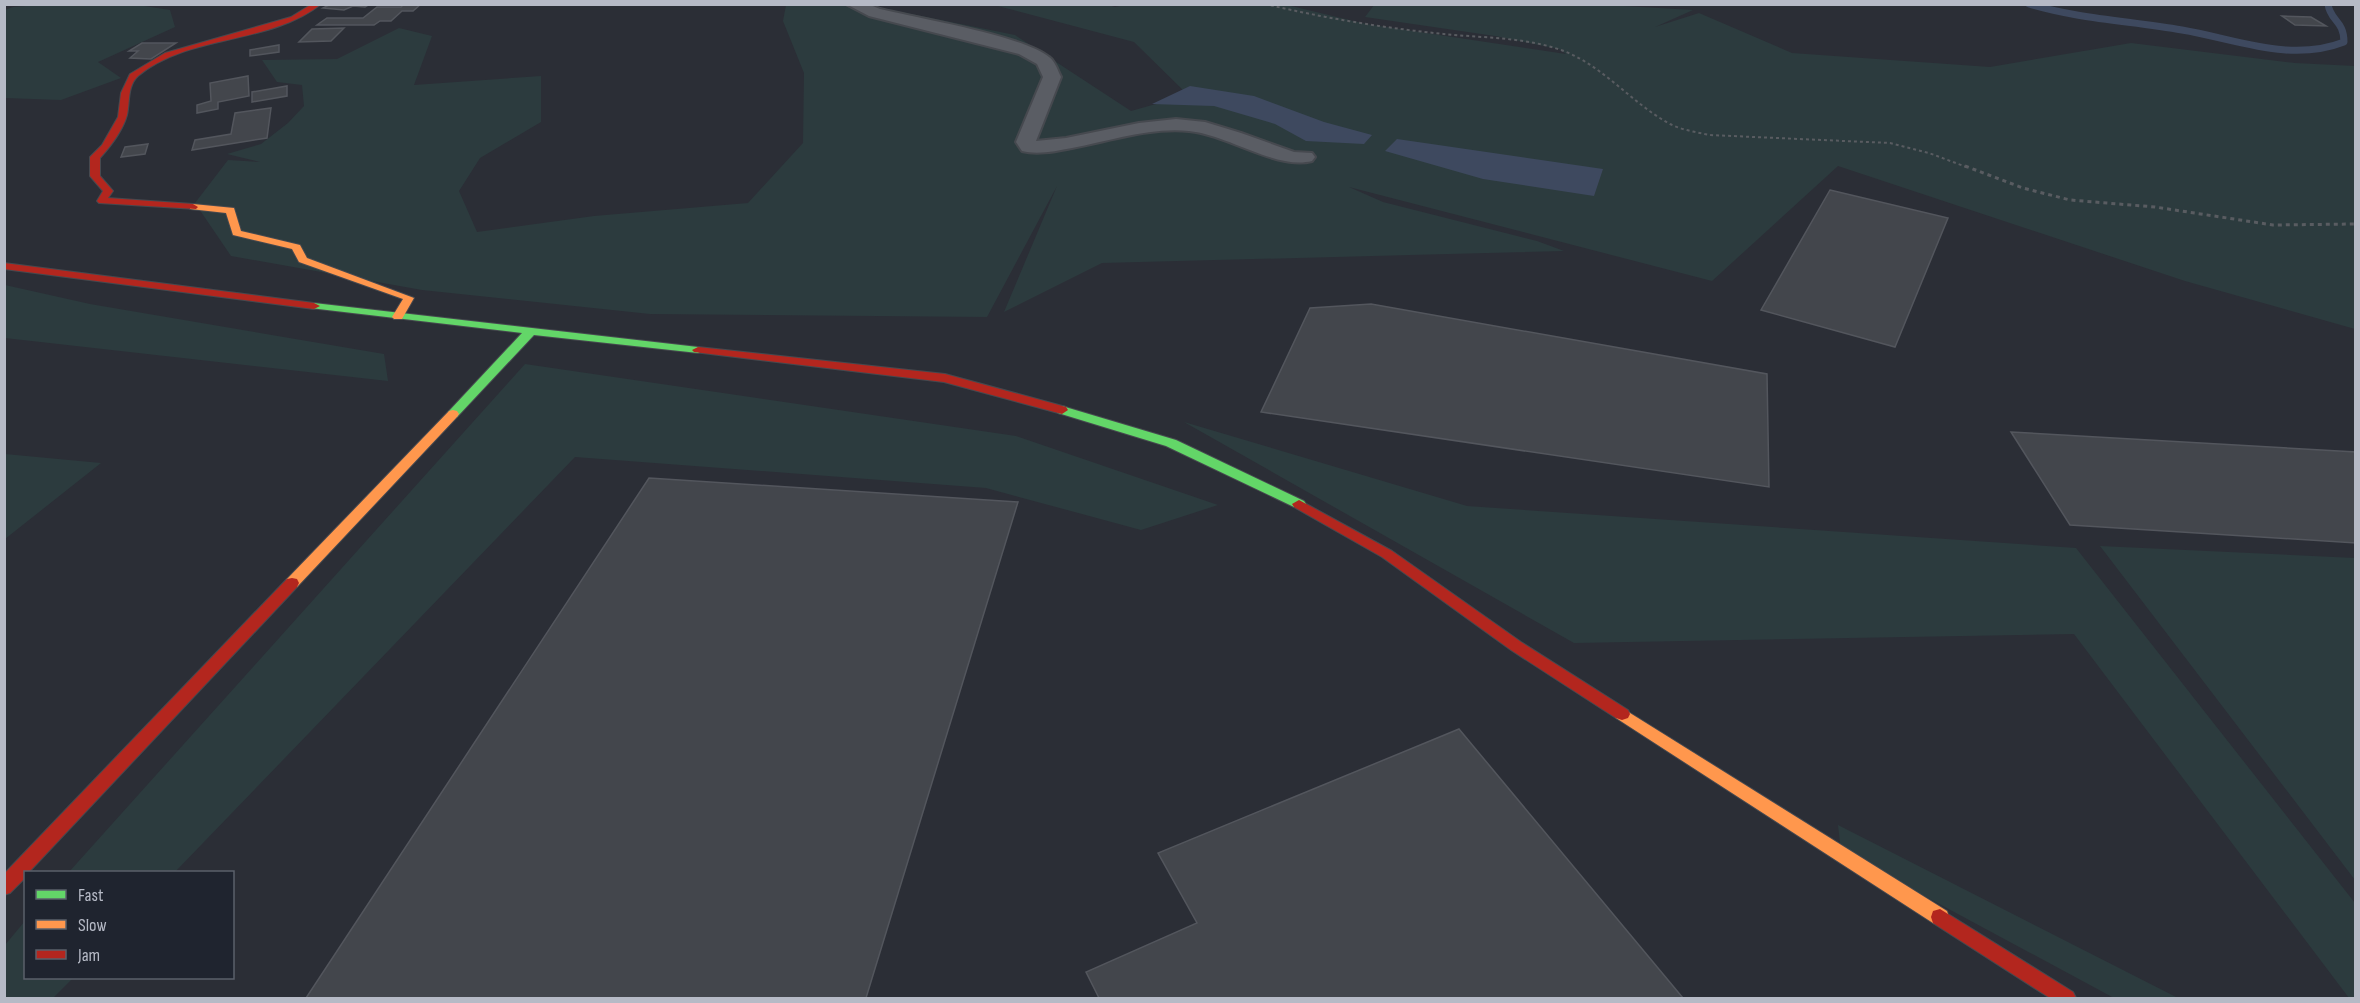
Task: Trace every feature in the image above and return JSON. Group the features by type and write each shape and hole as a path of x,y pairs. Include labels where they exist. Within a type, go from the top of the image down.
{"street":[{"path":"318,4 294,19 168,56 133,76 125,93 122,117 106,146 94,157 95,176 108,190 102,201 230,210 237,233 296,247 303,260 409,298 398,317"},
{"path":"853,4 875,13 990,39 1025,51 1044,61 1052,77 1026,142 1029,147 1047,147 1130,129 1178,125 1208,129 1292,158 1305,157"},
{"path":"4,266 530,333 945,378 1170,443 1284,495 1387,554 1516,646 2066,999"},
{"path":"4,887 530,333"}],"path":[{"path":"1265,4 1383,27 1508,40 1559,49 1596,70 1644,108 1688,131 1710,135 1890,142 1950,159 2042,194 2079,202 2108,202 2158,207 2274,225 2355,224"}],"shaded area":[{"path":"49,4 138,5 170,10 175,27 98,62 121,78 61,100 5,98 5,10 13,7"},
{"path":"1105,4 1115,7 1129,4 1287,5 1366,24 1566,54 1559,49 1495,36 1365,17 1374,5 1590,4 1693,10 1655,27 1699,13 1792,53 1990,67 2131,43 2295,63 2355,66 2355,329 2185,281 1838,166 1712,281 1349,187 1383,202 1537,241 1564,251 1102,263 1004,312 1057,186 987,317 650,314 422,290 231,256 195,203 228,160 260,162 227,154 261,144 288,123 304,106 302,85 277,82 262,60 337,59 399,28 432,36 414,85 541,76 541,122 480,158 459,191 477,232 594,216 748,203 803,143 804,73 783,21 786,5 867,5 1015,35 1131,111 1188,95 1134,42 994,5"},
{"path":"5,285 90,304 384,354 388,381 5,338"},
{"path":"525,364 1016,436 1218,505 1141,530 986,488 575,457 176,871 70,871"},
{"path":"1184,422 1467,506 2076,548 2355,903 2355,998 2349,998 2074,634 1574,643"},
{"path":"5,454 101,463 5,539"},
{"path":"2100,546 2355,558 2355,880"},
{"path":"1838,825 2178,998 2114,998 1841,851"},
{"path":"24,922 24,979 72,979 53,998 5,998 5,945"}],"water":[{"path":"1190,86 1254,96 1324,122 1372,135 1364,144 1306,141 1275,124 1214,106 1152,104"},
{"path":"1397,139 1603,169 1594,196 1483,179 1385,151"}],"building":[{"path":"331,4 370,4 365,7 353,6 344,10 323,8"},
{"path":"404,4 421,4 413,11 402,11 391,21 380,21 374,25 317,25 327,18 363,18 377,7 401,7"},
{"path":"2282,16 2311,17 2326,26 2295,25"},
{"path":"344,28 331,41 299,42 312,29"},
{"path":"142,43 176,43 151,59 130,58 138,51 129,51"},
{"path":"279,45 279,52 250,56 250,50"},
{"path":"248,76 249,96 218,102 218,109 197,113 197,105 211,101 210,83"},
{"path":"287,86 287,96 252,102 252,92"},
{"path":"271,108 267,138 192,150 195,140 231,134 235,113"},
{"path":"148,144 145,154 121,157 125,147"},
{"path":"1830,190 1948,218 1895,347 1761,310"},
{"path":"1371,304 1767,374 1769,487 1261,412 1310,308"},
{"path":"2011,432 2356,452 2356,543 2070,525"},
{"path":"649,478 1018,502 866,998 306,998"},
{"path":"1459,729 1683,998 1099,998 1086,972 1197,923 1158,853"}],"waterway":[{"path":"2029,4 2283,50 2324,48 2344,42 2342,29 2331,14 2328,4"}],"traffic: fast":[{"path":"314,306 698,350"},
{"path":"453,414 529,333"},
{"path":"1062,410 1171,443 1299,504"}],"traffic: slow":[{"path":"193,207 230,210 237,233 296,247 303,260 409,298 398,317"},
{"path":"292,583 453,414"},
{"path":"1622,714 1940,917"}],"traffic: jam":[{"path":"193,207 102,201 108,191 95,176 95,157 106,146 122,117 125,93 133,76 168,55 294,19 318,4"},
{"path":"4,266 314,306"},
{"path":"698,350 945,378 1062,410"},
{"path":"1299,504 1387,554 1516,646 1622,714"},
{"path":"4,887 292,583"},
{"path":"1940,917 2066,998"}]}
